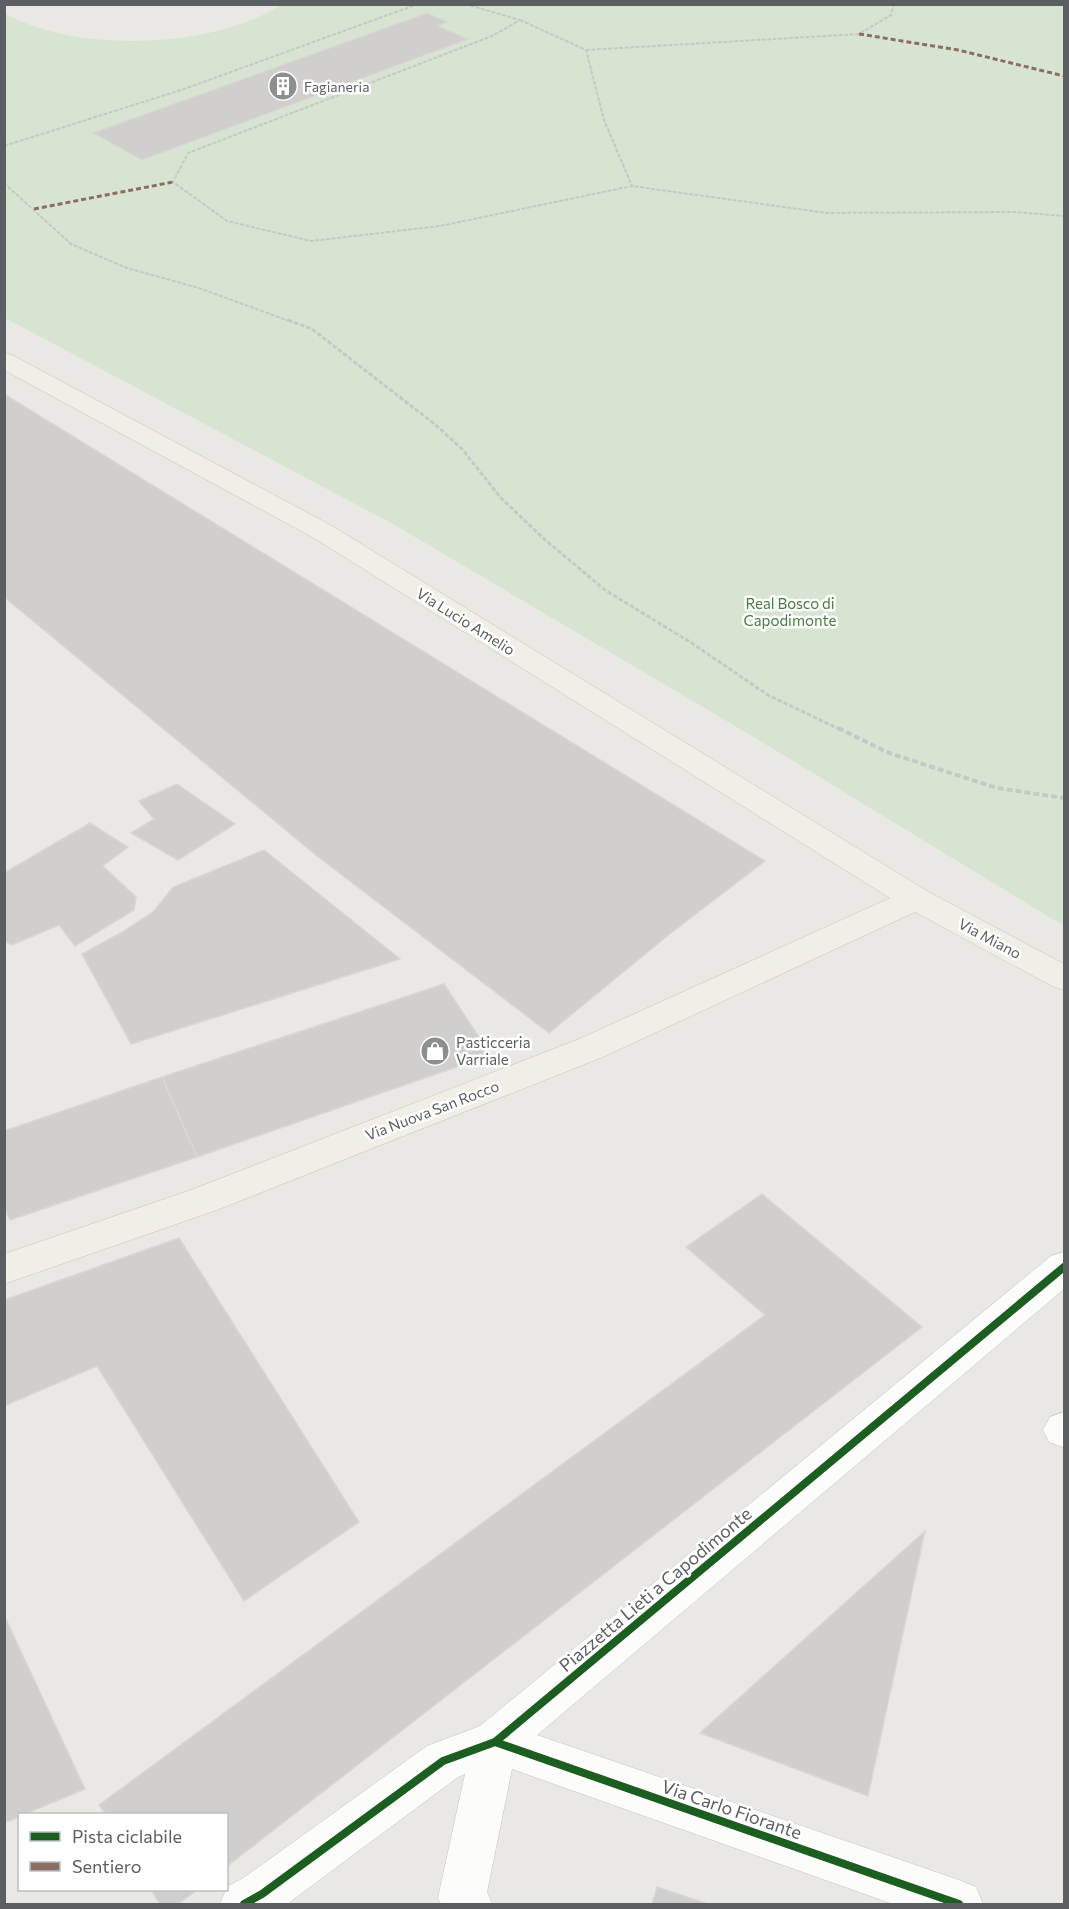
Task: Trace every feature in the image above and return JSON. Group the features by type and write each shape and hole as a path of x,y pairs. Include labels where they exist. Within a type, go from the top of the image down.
{"main road":[{"name":"Via Lucio Amelio","path":"4,360 323,532 916,900"},
{"name":"Via Miano","path":"916,900 1065,978"},
{"name":"Via Nuova San Rocco","path":"4,1269 204,1200 591,1048 916,900"}],"street":[{"name":"Piazzetta Lieti a Capodimonte","path":"244,1905 443,1761 495,1742 1065,1267"},
{"path":"468,1905 462,1898 495,1742"},
{"name":"Via Carlo Fiorante","path":"495,1742 959,1905"}],"path":[{"path":"4,146 184,89 418,4"},
{"path":"465,4 520,20 586,51 859,34 891,15 894,4"},
{"path":"520,20 481,40 188,153 172,182 227,221 311,241 440,226 632,186 827,213 1014,212 1065,216"},
{"path":"586,51 591,79 607,132 632,186"},
{"path":"4,183 71,244 127,268 199,288 312,329 437,426 462,449 501,498 543,538 605,590 690,642 768,695 889,753 997,788 1065,798"}],"green space":[{"name":"Real Bosco di Capodimonte","path":"283,4 1064,5 1064,926 757,739 393,524 5,318 4,13 34,26 68,35 106,40 144,41 220,30 254,19"}],"building":[{"name":"Fagianeria","path":"427,13 447,22 438,26 468,39 142,160 93,133"},
{"path":"4,394 765,861 671,933 549,1033 317,856 4,597"},
{"path":"177,784 235,824 178,860 131,833 154,819 139,801"},
{"path":"90,823 128,847 103,866 136,897 134,910 75,946 59,925 12,945 4,941 4,873"},
{"path":"264,850 400,959 131,1044 82,954 153,912 173,887"},
{"path":"444,984 491,1055 197,1157 162,1077"},
{"path":"162,1077 197,1157 10,1220 4,1207 4,1131"},
{"path":"762,1194 922,1327 228,1865 228,1813 104,1813 99,1805 765,1315 686,1247"},
{"path":"179,1238 359,1522 244,1601 97,1366 4,1406 4,1300"},
{"path":"925,1531 868,1796 700,1733"},
{"path":"4,1615 85,1789 27,1813 18,1813 18,1818 4,1823"},
{"path":"657,1887 708,1904 652,1904"},
{"path":"152,1891 196,1891 178,1904 160,1904"}],"marked path":[{"path":"859,34 958,50 1064,76"},
{"path":"34,209 173,182"}],"cycle path":[{"path":"244,1904 262,1894 443,1761 495,1742 1064,1267"},
{"path":"495,1742 959,1904"}],"place":[{"name":"Fagianeria","path":"283,86"},
{"name":"Pasticceria Varriale","path":"435,1051"}]}
